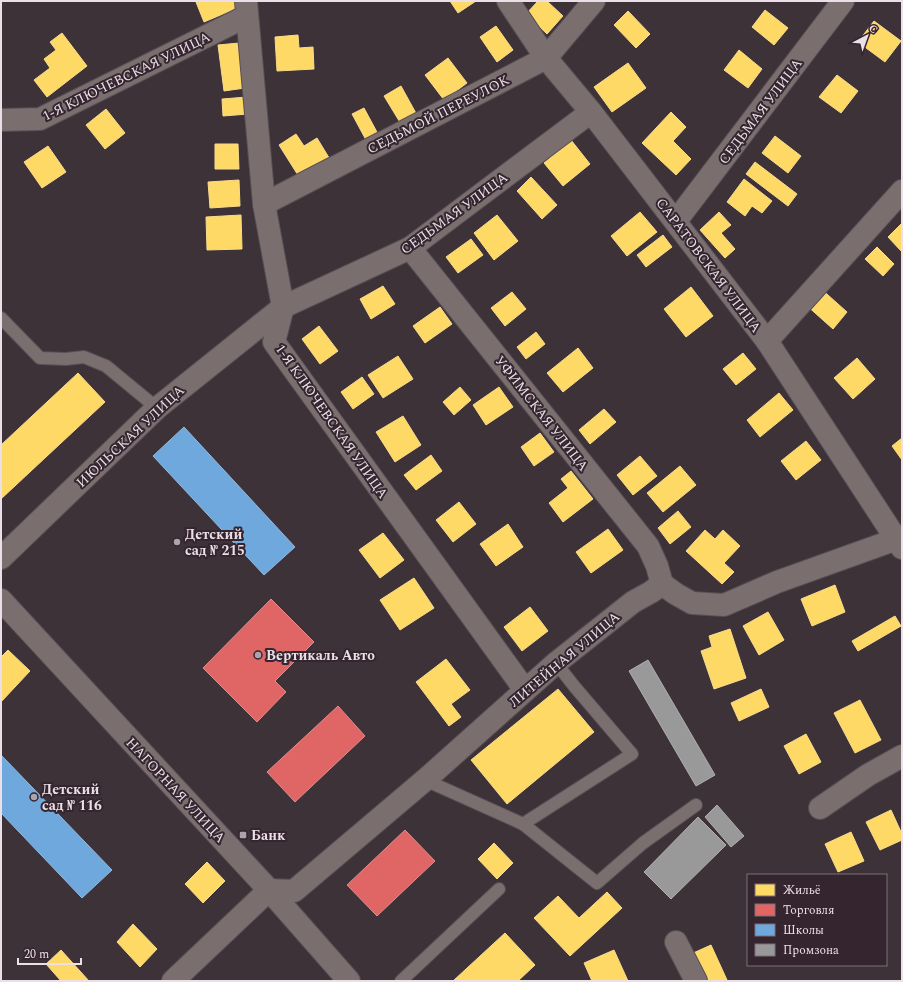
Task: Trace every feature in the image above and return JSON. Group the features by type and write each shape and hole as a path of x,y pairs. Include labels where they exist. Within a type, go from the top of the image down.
{"street":[{"name":"САРАТОВСКАЯ УЛИЦА","path":"508,1 546,58 591,112 767,341 900,542"},
{"name":"СЕДЬМОЙ ПЕРЕУЛОК","path":"264,204 546,58 594,1"},
{"name":"СЕДЬМАЯ УЛИЦА","path":"676,221 843,1"},
{"name":"1-Я КЛЮЧЕВСКАЯ УЛИЦА","path":"1,120 40,119 246,8 264,204 283,307 274,342 525,690"},
{"name":"СЕДЬМАЯ УЛИЦА","path":"283,307 410,248 591,112"},
{"path":"767,341 902,191"},
{"name":"УФИМСКАЯ УЛИЦА","path":"410,248 648,546 657,566 662,584"},
{"name":"ИЮЛЬСКАЯ УЛИЦА","path":"1,558 157,408 283,307"},
{"path":"662,584 692,603 724,605 777,582 900,542"},
{"name":"ЛИТЕЙНАЯ УЛИЦА","path":"269,890 294,891 425,780 556,663 633,602 662,584"},
{"name":"НАГОРНАЯ УЛИЦА","path":"1,600 269,890 349,981"},
{"path":"820,808 868,775 902,756"},
{"path":"174,981 269,890"},
{"path":"676,942 696,981"}],"lane":[{"path":"1,318 40,358 66,359 84,357 106,366 157,408"},
{"path":"523,824 632,754 556,663"},
{"path":"425,780 523,824 597,883 643,843 696,805"},
{"path":"401,981 499,889"}],"building: Жильё":[{"path":"235,1 237,8 204,22 196,2"},
{"path":"450,1 476,1 458,13"},
{"path":"538,1 547,1 563,16 547,34 526,14"},
{"path":"765,10 788,28 774,45 752,27"},
{"path":"628,11 650,34 636,48 614,25"},
{"path":"874,21 901,41 885,62 858,42"},
{"path":"496,26 513,50 497,62 480,37"},
{"path":"62,33 87,66 47,97 34,80 50,68 44,59 56,50 50,42"},
{"path":"298,35 299,48 313,47 314,69 277,71 275,37"},
{"path":"239,43 245,88 224,91 218,45"},
{"path":"739,50 762,69 748,88 724,70"},
{"path":"448,58 467,83 444,100 425,75"},
{"path":"628,63 646,88 612,112 594,87"},
{"path":"837,75 858,91 841,113 819,97"},
{"path":"401,86 417,115 401,124 384,96"},
{"path":"247,97 248,114 223,116 222,99"},
{"path":"364,108 378,134 366,140 352,114"},
{"path":"106,109 125,133 105,149 86,125"},
{"path":"671,112 686,127 673,141 691,159 676,175 642,143"},
{"path":"296,134 304,146 317,138 331,161 301,180 279,145"},
{"path":"775,136 801,156 788,173 762,153"},
{"path":"571,140 590,164 563,186 544,163"},
{"path":"215,144 238,144 239,169 215,169"},
{"path":"48,146 66,172 42,188 24,162"},
{"path":"755,162 797,194 788,206 746,174"},
{"path":"531,177 557,205 542,219 517,191"},
{"path":"744,179 772,201 762,213 752,206 745,216 727,202"},
{"path":"239,180 240,206 210,208 208,182"},
{"path":"640,212 657,232 627,256 611,236"},
{"path":"719,212 731,225 721,233 735,249 725,258 700,230"},
{"path":"241,215 242,249 207,250 206,217"},
{"path":"497,215 518,241 494,260 474,233"},
{"path":"902,223 902,252 888,237"},
{"path":"663,235 672,247 646,267 637,255"},
{"path":"471,239 483,255 458,273 446,257"},
{"path":"877,247 894,264 883,276 865,259"},
{"path":"383,286 395,304 371,319 360,299"},
{"path":"691,287 713,316 686,337 664,309"},
{"path":"819,287 847,312 833,329 805,304"},
{"path":"512,292 526,309 505,326 491,308"},
{"path":"440,307 452,324 425,343 413,326"},
{"path":"319,326 338,351 320,364 302,339"},
{"path":"536,332 545,344 526,359 517,347"},
{"path":"578,348 593,368 563,392 547,373"},
{"path":"743,353 756,369 736,385 723,369"},
{"path":"398,356 413,379 383,398 368,375"},
{"path":"857,358 875,379 853,399 834,378"},
{"path":"78,373 105,402 1,499 1,445"},
{"path":"362,377 374,394 353,409 341,392"},
{"path":"460,387 471,400 454,415 443,402"},
{"path":"499,387 513,407 486,425 473,405"},
{"path":"779,393 793,410 760,437 747,420"},
{"path":"604,409 616,422 590,444 579,430"},
{"path":"403,416 421,445 395,462 376,432"},
{"path":"540,433 554,452 534,466 521,447"},
{"path":"902,438 902,460 892,446"},
{"path":"806,441 821,460 796,480 781,461"},
{"path":"431,455 442,471 416,490 404,475"},
{"path":"640,456 657,476 633,495 617,475"},
{"path":"680,466 696,485 663,512 647,493"},
{"path":"571,471 593,499 563,522 549,503 568,488 561,479"},
{"path":"459,502 476,524 453,542 436,520"},
{"path":"678,511 691,527 670,544 658,528"},
{"path":"508,524 523,547 496,566 480,544"},
{"path":"608,529 623,550 591,573 576,552"},
{"path":"705,530 715,539 723,530 740,546 724,563 734,572 722,584 686,551"},
{"path":"383,533 404,560 380,578 359,550"},
{"path":"414,578 434,608 400,630 380,600"},
{"path":"835,585 845,612 812,626 801,599"},
{"path":"530,607 548,631 522,651 504,627"},
{"path":"768,612 784,640 759,655 743,626"},
{"path":"895,616 901,626 858,651 852,641"},
{"path":"730,629 746,678 714,689 701,651 712,647 709,636"},
{"path":"8,650 30,671 1,702 1,657"},
{"path":"446,659 470,690 451,704 461,717 449,726 416,682"},
{"path":"558,689 594,732 507,804 471,760"},
{"path":"761,689 769,707 739,721 731,703"},
{"path":"860,700 881,740 855,753 834,713"},
{"path":"806,734 821,762 799,774 784,746"},
{"path":"891,810 902,834 902,840 880,850 866,822"},
{"path":"851,832 864,861 838,872 825,844"},
{"path":"494,843 513,863 497,879 478,859"},
{"path":"207,862 225,881 203,903 185,884"},
{"path":"607,892 622,908 570,956 534,918 558,896 579,918"},
{"path":"133,924 157,949 140,967 117,942"},
{"path":"505,933 535,965 518,981 453,981"},
{"path":"711,945 727,980 726,981 703,981 691,954"},
{"path":"61,950 89,981 61,981 46,964"},
{"path":"614,950 628,981 592,981 584,963"}],"building: Торговля":[{"name":"Вертикаль Авто","path":"271,599 314,642 275,681 286,692 257,722 203,668"},
{"path":"338,706 365,736 295,802 267,772"},
{"path":"405,830 435,861 377,916 347,885"}],"building: Школы":[{"path":"184,427 295,547 264,575 153,456"},
{"path":"2,756 112,870 82,898 1,813"}],"building: Промзона":[{"path":"648,660 715,775 696,786 629,671"},
{"path":"717,805 744,836 731,847 705,817"},
{"path":"698,817 726,845 671,899 644,872"}],"place":[{"name":"Детский сад № 215","path":"177,542"},
{"name":"Вертикаль Авто","path":"258,655"},
{"name":"Детский сад № 116","path":"34,797"},
{"name":"Банк","path":"243,835"}]}
